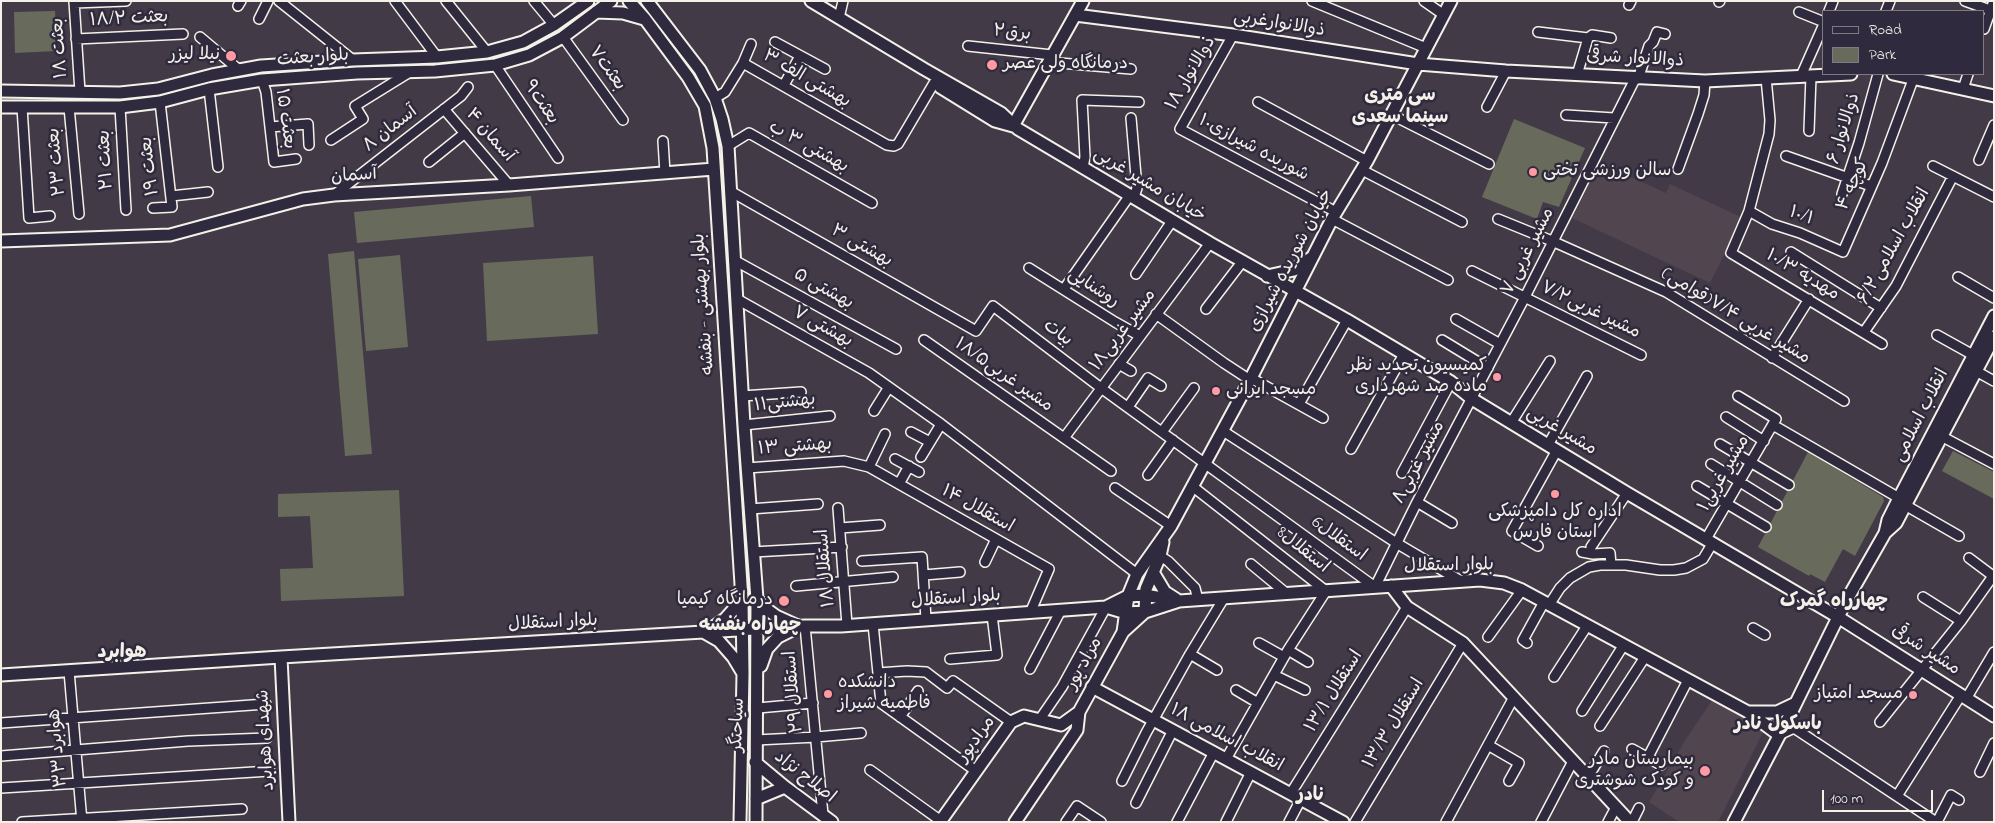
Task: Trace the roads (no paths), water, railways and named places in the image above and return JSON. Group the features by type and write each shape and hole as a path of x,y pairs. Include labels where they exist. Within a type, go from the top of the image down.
{"main road":[{"name":"بلوار بعثت","path":"1,107 120,107 160,102 209,89 262,80 410,72 495,65 531,54 563,37 611,1"},
{"name":"بلوار بهشتی - بنفشه","path":"628,1 645,19 688,77 704,106 713,148 742,600 742,630"},
{"name":"بلوار بهشتی - بنفشه","path":"647,1 655,7 700,70 715,98 722,118 728,146 742,396 757,599 757,629"},
{"name":"خیابان مشیر غربی","path":"802,1 995,121 1013,126 1267,276"},
{"name":"خیابان مشیر غربی","path":"811,1 1001,113 1013,126"},
{"path":"1013,126 1083,1"},
{"name":"خیابان شوریده شیرازی","path":"1126,613 1128,596 1137,574 1164,538 1205,464 1251,379 1334,216 1365,165 1451,1"},
{"name":"بلوار بعثت","path":"1,90 120,93 158,89 238,69 261,66 438,57 487,52 525,40 554,25 582,3"},
{"path":"596,12 623,13 645,19"},
{"name":"ذوالانوارغربی","path":"1074,15 1233,35 1418,64"},
{"path":"525,40 531,54"},
{"name":"ذوالانوار شرقی","path":"1418,64 1636,79 1705,81 1828,75"},
{"path":"261,66 262,80"},
{"path":"1900,75 1994,96"},
{"name":"آسمان","path":"1,242 170,235 303,198 509,185 714,169"},
{"path":"1267,276 1294,270 1313,256"},
{"name":"مشیر غربی","path":"1267,276 1347,320 1452,382 1472,399 1511,423 1838,617"},
{"name":"انقلاب اسلامی","path":"1734,822 1780,735 1838,617 1885,533 1896,523 1902,502 1973,355 1994,316"},
{"path":"724,334 738,333"},
{"name":"انقلاب اسلامی","path":"1902,502 1941,436 1994,337"},
{"name":"خیابان شوریده شیرازی","path":"1145,612 1145,595 1160,556 1164,538"},
{"path":"1154,572 1166,592 1179,601"},
{"name":"بلوار استقلال","path":"1,675 280,656 802,626 873,624 1030,613 1106,606 1128,596 1145,595 1179,601 1480,580 1504,583 1522,590 1748,712 1780,735"},
{"path":"1390,586 1407,607 1463,643 1631,822"},
{"path":"757,599 770,612 802,626"},
{"path":"742,600 724,619 704,633 719,641 733,657 743,674"},
{"name":"بلوار استقلال","path":"1106,606 1126,613 1145,612 1179,601"},
{"name":"مراد پور","path":"1079,712 1123,632 1145,612"},
{"name":"مراد پور","path":"1123,632 1126,613"},
{"name":"مشیر شرقی","path":"1838,617 1994,716"},
{"path":"758,673 766,649 778,637 802,626"},
{"name":"سیاحتگر","path":"756,822 757,629"},
{"name":"سیاحتگر","path":"740,822 742,630"},
{"name":"شهدای هوابرد","path":"280,656 289,822"},
{"name":"۱۸ انقلاب اسلامی","path":"1092,687 1343,822"},
{"path":"1748,712 1777,712 1796,703"},
{"path":"1015,822 1077,730 1079,712"},
{"name":"مرادپور","path":"940,821 1011,722 1024,716 1061,725 1079,712"},
{"name":"اصلاح نژاد","path":"755,762 827,818"},
{"path":"756,799 785,787"}],"street":[{"path":"74,2 126,1"},
{"path":"259,19 268,1"},
{"path":"279,1 353,60"},
{"path":"395,1 438,57"},
{"path":"446,1 487,52"},
{"path":"534,1 554,25"},
{"path":"839,18 843,1"},
{"path":"1312,1 1426,48"},
{"path":"1424,1 1444,15"},
{"path":"1965,1 1992,5 1985,26"},
{"name":"بعثت ۱۸","path":"74,2 80,92"},
{"path":"1800,12 1822,22"},
{"path":"1809,131 1806,76 1822,29"},
{"path":"1538,32 1588,38 1592,35 1611,38"},
{"name":"مشیر غربی ۷","path":"1472,399 1614,118 1636,79 1649,46 1658,32 1665,34"},
{"name":"۱۸/۲ بعثت","path":"76,39 183,34"},
{"name":"ذوالانوار ۱۸","path":"1180,129 1233,35"},
{"path":"200,37 238,69"},
{"name":"بعثت۷","path":"563,37 623,120"},
{"path":"1577,75 1588,38"},
{"path":"775,42 825,69"},
{"path":"743,62 751,44"},
{"name":"برق۲","path":"968,46 1131,69"},
{"path":"784,85 800,56"},
{"name":"بهشتی الف ۳","path":"715,98 725,92 743,62 887,145 894,146 898,144 934,83"},
{"name":"بعثت۹","path":"495,65 558,158"},
{"path":"1487,106 1506,71"},
{"path":"331,140 363,119 355,106 410,72"},
{"name":"ذوالانوار ۶","path":"1842,194 1859,143 1878,75"},
{"path":"1963,89 1968,75"},
{"name":"کوچه ۴","path":"1843,252 1914,77"},
{"path":"1748,210 1770,129 1766,78"},
{"name":"بعثت ۱۵","path":"262,80 266,92 274,162 296,160"},
{"path":"1678,169 1700,108 1705,81"},
{"name":"۸ آسمان","path":"334,195 461,96 468,87"},
{"path":"209,89 218,167"},
{"path":"1083,167 1085,157 1082,100 1139,102"},
{"name":"بعثت ۱۹","path":"153,208 172,207 160,102"},
{"path":"1258,102 1462,222"},
{"path":"22,107 29,218 50,216"},
{"name":"۲۳ بعثت","path":"69,107 79,214"},
{"name":"۲۱ بعثت","path":"120,107 126,210"},
{"name":"۴ آسمان","path":"444,109 509,185"},
{"path":"1392,115 1489,164"},
{"path":"1566,115 1614,118"},
{"path":"1064,289 1136,188 1131,118"},
{"path":"270,127 308,124 309,145"},
{"path":"1979,160 1994,125"},
{"name":"۱۰شوریده شیرازی","path":"1180,129 1448,280"},
{"path":"429,162 464,133"},
{"name":"بهشتی ۳ ب","path":"728,146 749,133 872,203"},
{"path":"663,141 665,173"},
{"path":"1786,156 1871,186"},
{"path":"1933,166 1994,197"},
{"name":"انقلاب اسلامی۶/۲","path":"1864,332 1896,286 1953,176"},
{"name":"بهشتی ۳","path":"730,191 976,332 994,306"},
{"path":"171,196 208,192"},
{"name":"۱۰/۱","path":"1748,210 1772,224 1800,233 1843,252"},
{"name":"مهدیه ۱۰/۳","path":"1748,210 1731,253 1882,344"},
{"name":"(قوامی)مشیر غربی ۷/۴","path":"1498,219 1666,292 1844,401"},
{"path":"1136,274 1172,221"},
{"name":"مشیر غربی۱۸","path":"1064,438 1210,243"},
{"path":"1791,252 1881,308"},
{"name":"بهشتی ۵","path":"734,260 896,349"},
{"path":"1206,309 1242,262"},
{"name":"روشنایی","path":"1029,268 1140,336"},
{"name":"۷/۲مشیر غربی","path":"1472,271 1641,355"},
{"path":"1958,277 1994,298"},
{"name":"بهشتی ۷","path":"737,299 869,373 941,424 1137,574"},
{"path":"1772,358 1809,300"},
{"name":"بیات","path":"994,306 1101,388 1205,464"},
{"path":"1156,314 1251,379 1323,418"},
{"path":"1456,319 1500,344"},
{"path":"1299,404 1347,320"},
{"path":"1937,334 1973,355"},
{"name":"مشیر غربی۱۸/۵","path":"924,340 1111,471"},
{"path":"1442,340 1488,368"},
{"path":"1351,449 1404,354"},
{"path":"1511,423 1550,361"},
{"path":"1119,364 1131,372"},
{"path":"1976,371 1994,381"},
{"path":"1538,546 1512,530 1588,376"},
{"path":"1128,407 1148,378 1161,386"},
{"path":"1402,473 1452,382"},
{"path":"874,411 889,387"},
{"path":"1162,432 1194,388"},
{"path":"742,396 802,392"},
{"path":"1738,396 1776,419 1773,425 1959,536"},
{"name":"مشیر غربی۸","path":"1375,588 1417,502 1472,399"},
{"name":"بهشتی۱۱","path":"744,425 830,416"},
{"path":"1726,417 1764,441"},
{"path":"920,456 941,424"},
{"name":"مشیر غربی۱","path":"1611,565 1674,570 1686,568 1703,559 1709,541 1727,503 1773,425"},
{"path":"1223,431 1398,544 1459,580"},
{"path":"911,432 930,442"},
{"path":"869,467 885,434"},
{"path":"1941,436 1994,464"},
{"path":"1148,475 1173,440"},
{"path":"1720,444 1789,484"},
{"path":"895,459 919,472"},
{"name":"بهشتی ۱۳","path":"747,468 844,461"},
{"name":"استقلال ۱۴","path":"844,461 869,467 1050,569 1030,613"},
{"name":"استقلال6","path":"1205,464 1375,588"},
{"path":"1711,464 1777,505"},
{"path":"899,484 909,466"},
{"name":"استقلال8","path":"1192,486 1326,590"},
{"path":"1697,486 1766,527"},
{"path":"1115,488 1171,526"},
{"path":"1591,547 1627,493"},
{"path":"1417,502 1452,523"},
{"path":"750,509 818,504"},
{"name":"استقلال ۱۸","path":"838,508 848,625"},
{"path":"840,528 880,525"},
{"path":"985,562 996,539"},
{"path":"753,552 842,547"},
{"path":"1527,643 1523,640 1560,588 1579,571 1600,565 1611,565 1610,553 1593,554 1582,552"},
{"path":"1160,556 1196,588 1198,600"},
{"path":"862,561 922,557 926,619"},
{"path":"1880,722 1960,622 1993,576 1968,558"},
{"path":"1251,564 1286,593"},
{"path":"924,575 960,572"},
{"path":"796,586 893,578"},
{"path":"1226,758 1286,653 1326,590"},
{"path":"1488,637 1522,590"},
{"path":"1923,597 1960,622"},
{"path":"1122,781 1153,719 1224,598"},
{"path":"1040,719 1062,687 1106,606"},
{"name":"۱۳/۱ استقلال","path":"1289,822 1296,796 1407,607"},
{"path":"1030,669 1061,610"},
{"path":"950,659 996,655 992,615"},
{"path":"873,624 881,703 976,771"},
{"name":"۲۹ استقلال","path":"802,626 827,818"},
{"path":"1554,677 1587,626"},
{"path":"1753,628 1765,635"},
{"name":"۱۳/۳ استقلال","path":"1355,822 1463,643"},
{"path":"1259,644 1308,662"},
{"path":"1582,711 1623,646"},
{"path":"1897,796 1994,652"},
{"path":"1190,654 1217,670"},
{"path":"1600,726 1645,657"},
{"name":"۳۳ هوابرد","path":"69,671 82,820"},
{"path":"878,673 926,672 947,688 954,681 1011,722"},
{"path":"1274,675 1305,690"},
{"path":"1648,757 1688,680"},
{"path":"1236,690 1258,703"},
{"path":"900,717 918,691"},
{"path":"1446,822 1514,697"},
{"path":"758,708 813,703"},
{"path":"1,723 266,704"},
{"path":"1780,735 1794,728 1936,822 1951,795 1959,800"},
{"path":"1136,803 1173,730"},
{"path":"756,740 816,738 861,733"},
{"path":"1,756 188,741 267,738"},
{"path":"1980,772 1994,743"},
{"path":"1488,745 1519,763 1509,781"},
{"path":"1632,749 1661,765"},
{"path":"1588,777 1604,751"},
{"path":"1176,822 1214,752"},
{"path":"1541,822 1573,761"},
{"path":"870,770 940,821"},
{"path":"1,788 270,771"},
{"path":"1226,822 1251,772"},
{"path":"1066,822 1077,806 1101,822"},
{"path":"1608,822 1616,807"},
{"path":"1631,822 1639,808"},
{"path":"22,822 82,820 242,809"}],"place":[{"name":"نیلا لیزر","path":"231,56"},
{"name":"درمانگاه ولی عصر","path":"992,65"},
{"name":"سالن ورزشی تختی","path":"1533,172"},
{"name":"کمیسیون تجدید نظر ماده صد شهرداری","path":"1497,377"},
{"name":"مسجد ایرانی","path":"1216,391"},
{"name":"اداره کل دامپزشکی استان فارس","path":"1555,494"},
{"name":"درمانگاه کیمیا","path":"784,601"},
{"name":"دانشکده فاطمیه شیراز","path":"828,694"},
{"name":"مسجد امتیاز","path":"1913,695"},
{"name":"بیمارستان مادر و کودک شوشتری","path":"1705,771"}],"district":[{"name":"سی متری سینما سعدی","path":"1400,108"},
{"name":"چهارراه گمرک","path":"1834,603"},
{"name":"چهاراه بنفشه","path":"750,627"},
{"name":"هوابرد","path":"122,654"},
{"name":"باسکول نادر","path":"1778,726"},
{"name":"نادر","path":"1311,797"}]}
